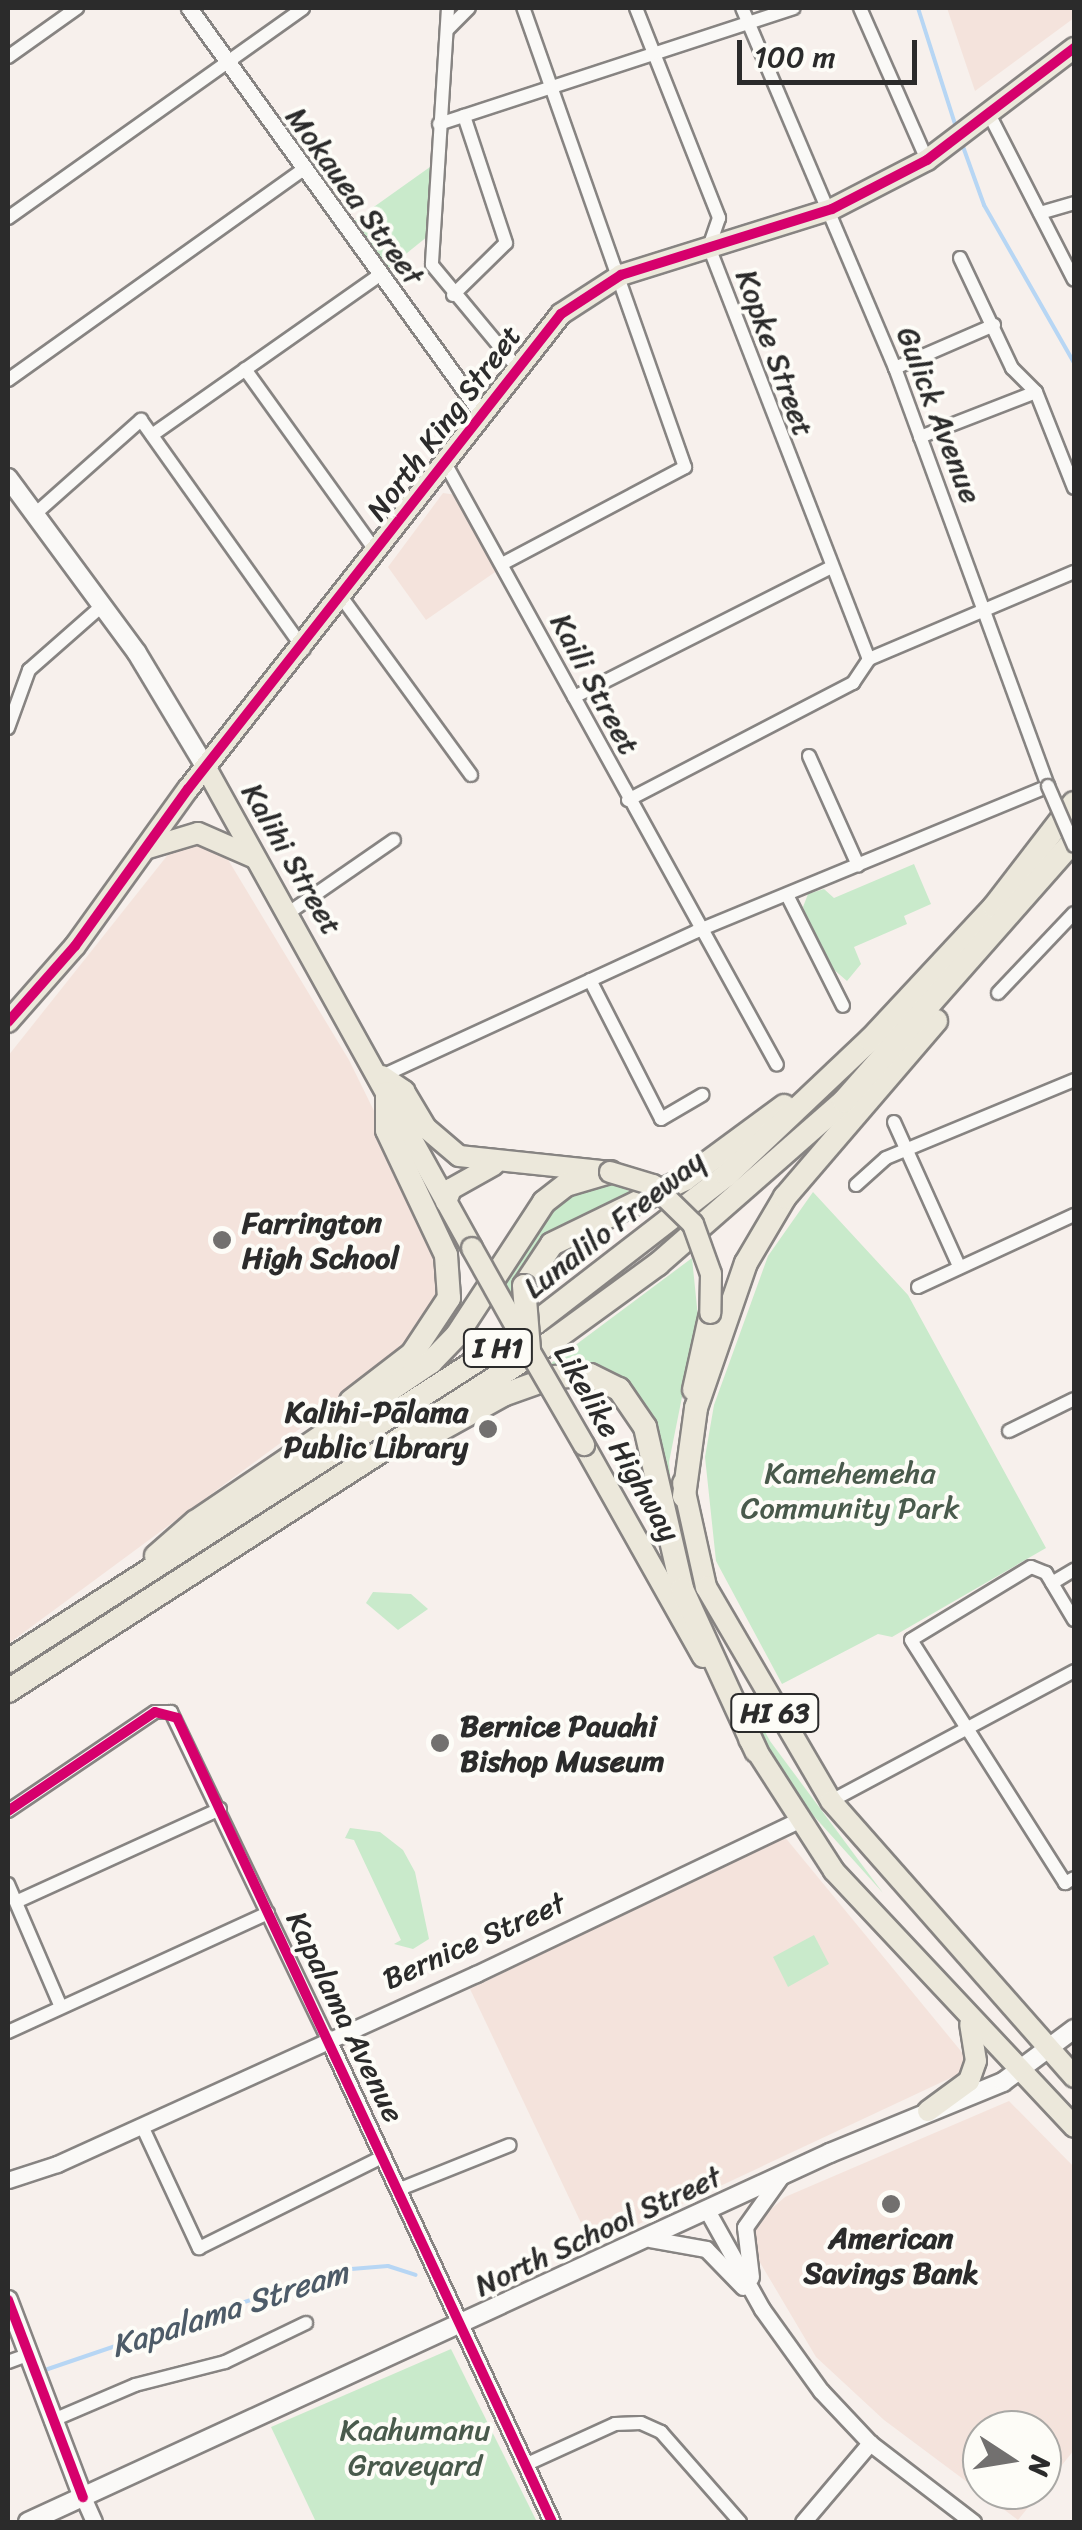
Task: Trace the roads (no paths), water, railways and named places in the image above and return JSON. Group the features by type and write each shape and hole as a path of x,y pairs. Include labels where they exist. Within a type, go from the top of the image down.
{"highway":[{"name":"Lunalilo Freeway","path":"8,1661 93,1611 604,1274 759,1148 870,1040 994,906 1074,803"},
{"name":"Lunalilo Freeway","path":"8,1691 551,1342 781,1161 1037,888 1074,843"},
{"path":"684,1496 707,1372 762,1233 1037,888"},
{"path":"529,1350 524,1286 552,1244 712,1162 870,1040"},
{"path":"252,1483 412,1354 447,1306 446,1255 387,1130 385,1085"},
{"path":"93,1611 195,1522 431,1362 457,1335 544,1202 566,1185 610,1172"},
{"path":"346,1475 540,1381 590,1376 619,1390 645,1427 682,1589 756,1751"}],"main road":[{"name":"North King Street","path":"8,1022 75,946 143,850 304,649 516,366 560,314 622,274 832,208 934,154 1074,48"},
{"name":"Kalihi Street","path":"8,478 103,605 206,768 385,1085"},
{"path":"143,850 198,833 255,858"},
{"name":"Likelike Highway","path":"385,1085 404,1091 441,1144 496,1164 610,1172 652,1185 693,1224 711,1274 710,1314 688,1416 684,1496 706,1587 830,1801 1074,2077"},
{"name":"Likelike Highway","path":"385,1085 529,1350 798,1821 969,2022 1074,2127"},
{"path":"446,1202 451,1189 496,1164"},
{"path":"928,2111 970,2082 976,2054 969,2022"},
{"name":"North School Street","path":"28,2522 782,2175 1022,2072 1074,2028"},
{"path":"8,2300 83,2497"}],"street":[{"path":"8,58 77,8"},
{"name":"Mokauea Street","path":"189,8 302,170 481,413"},
{"path":"8,218 303,8"},
{"path":"448,8 432,265 453,295 516,366"},
{"path":"447,30 469,8"},
{"path":"502,564 685,467 622,274 524,8"},
{"name":"Kopke Street","path":"636,8 719,218 709,247 829,568 869,659"},
{"name":"Gulick Avenue","path":"742,8 832,208 987,608 1048,786 1074,843"},
{"path":"439,124 552,89 654,49 748,25 794,8"},
{"path":"860,8 934,154"},
{"path":"453,295 506,243 464,116"},
{"path":"984,117 1074,280"},
{"path":"8,380 302,170"},
{"path":"1040,213 1074,203"},
{"path":"960,258 1012,368 1036,392 1074,488"},
{"path":"152,435 381,274"},
{"path":"894,368 994,325"},
{"path":"245,368 377,552"},
{"path":"920,437 1036,392"},
{"path":"35,514 142,420 304,649"},
{"name":"Kaili Street","path":"445,463 698,931 714,944 777,1066"},
{"path":"574,698 829,568"},
{"path":"628,800 853,683 869,659 1074,572"},
{"path":"342,598 471,775"},
{"path":"8,728 29,670 103,605"},
{"path":"809,756 858,866"},
{"path":"385,1085 590,980 698,931 1048,786"},
{"path":"286,914 394,840"},
{"path":"787,895 844,1006"},
{"path":"998,993 1074,913"},
{"path":"590,980 662,1118 702,1094"},
{"path":"856,1185 886,1158 1074,1080"},
{"path":"894,1122 958,1264"},
{"path":"918,1287 958,1264 1074,1215"},
{"path":"1009,1432 1074,1399"},
{"path":"1070,1881 965,1731 911,1640 1028,1567 1052,1583 1074,1620"},
{"path":"1052,1583 1074,1570"},
{"path":"830,1801 1074,1672"},
{"name":"Kapalama Avenue","path":"8,1811 160,1710 178,1718 552,2522"},
{"path":"18,1901 220,1809"},
{"name":"Bernice Street","path":"8,2180 142,2126 798,1821"},
{"path":"8,1884 61,2007"},
{"path":"8,2032 268,1913"},
{"path":"142,2126 199,2248 384,2156"},
{"path":"400,2189 510,2145"},
{"path":"757,2300 746,2227 782,2175"},
{"path":"708,2212 757,2300 803,2368 870,2443 973,2522"},
{"path":"650,2239 706,2249 757,2300"},
{"path":"51,2421 135,2386 225,2362 306,2323"},
{"path":"8,2362 27,2356"},
{"path":"525,2465 615,2424 641,2423 662,2432 740,2522"},
{"path":"803,2522 870,2443"},
{"path":"83,2497 94,2522"}],"waterway":[{"path":"918,8 956,127"},
{"path":"961,141 984,205 1074,363"},
{"name":"Kapalama Stream","path":"45,2370 339,2270 388,2266 416,2275"}],"place":[{"name":"Farrington High School","path":"222,1240"},
{"name":"Kalihi-Pālama Public Library","path":"488,1429"},
{"name":"Bernice Pauahi Bishop Museum","path":"440,1743"},
{"name":"American Savings Bank","path":"891,2204"}],"park label":[{"name":"Kamehemeha Community Park","path":"850,1490"},
{"name":"Kaahumanu Graveyard","path":"415,2447"}]}
